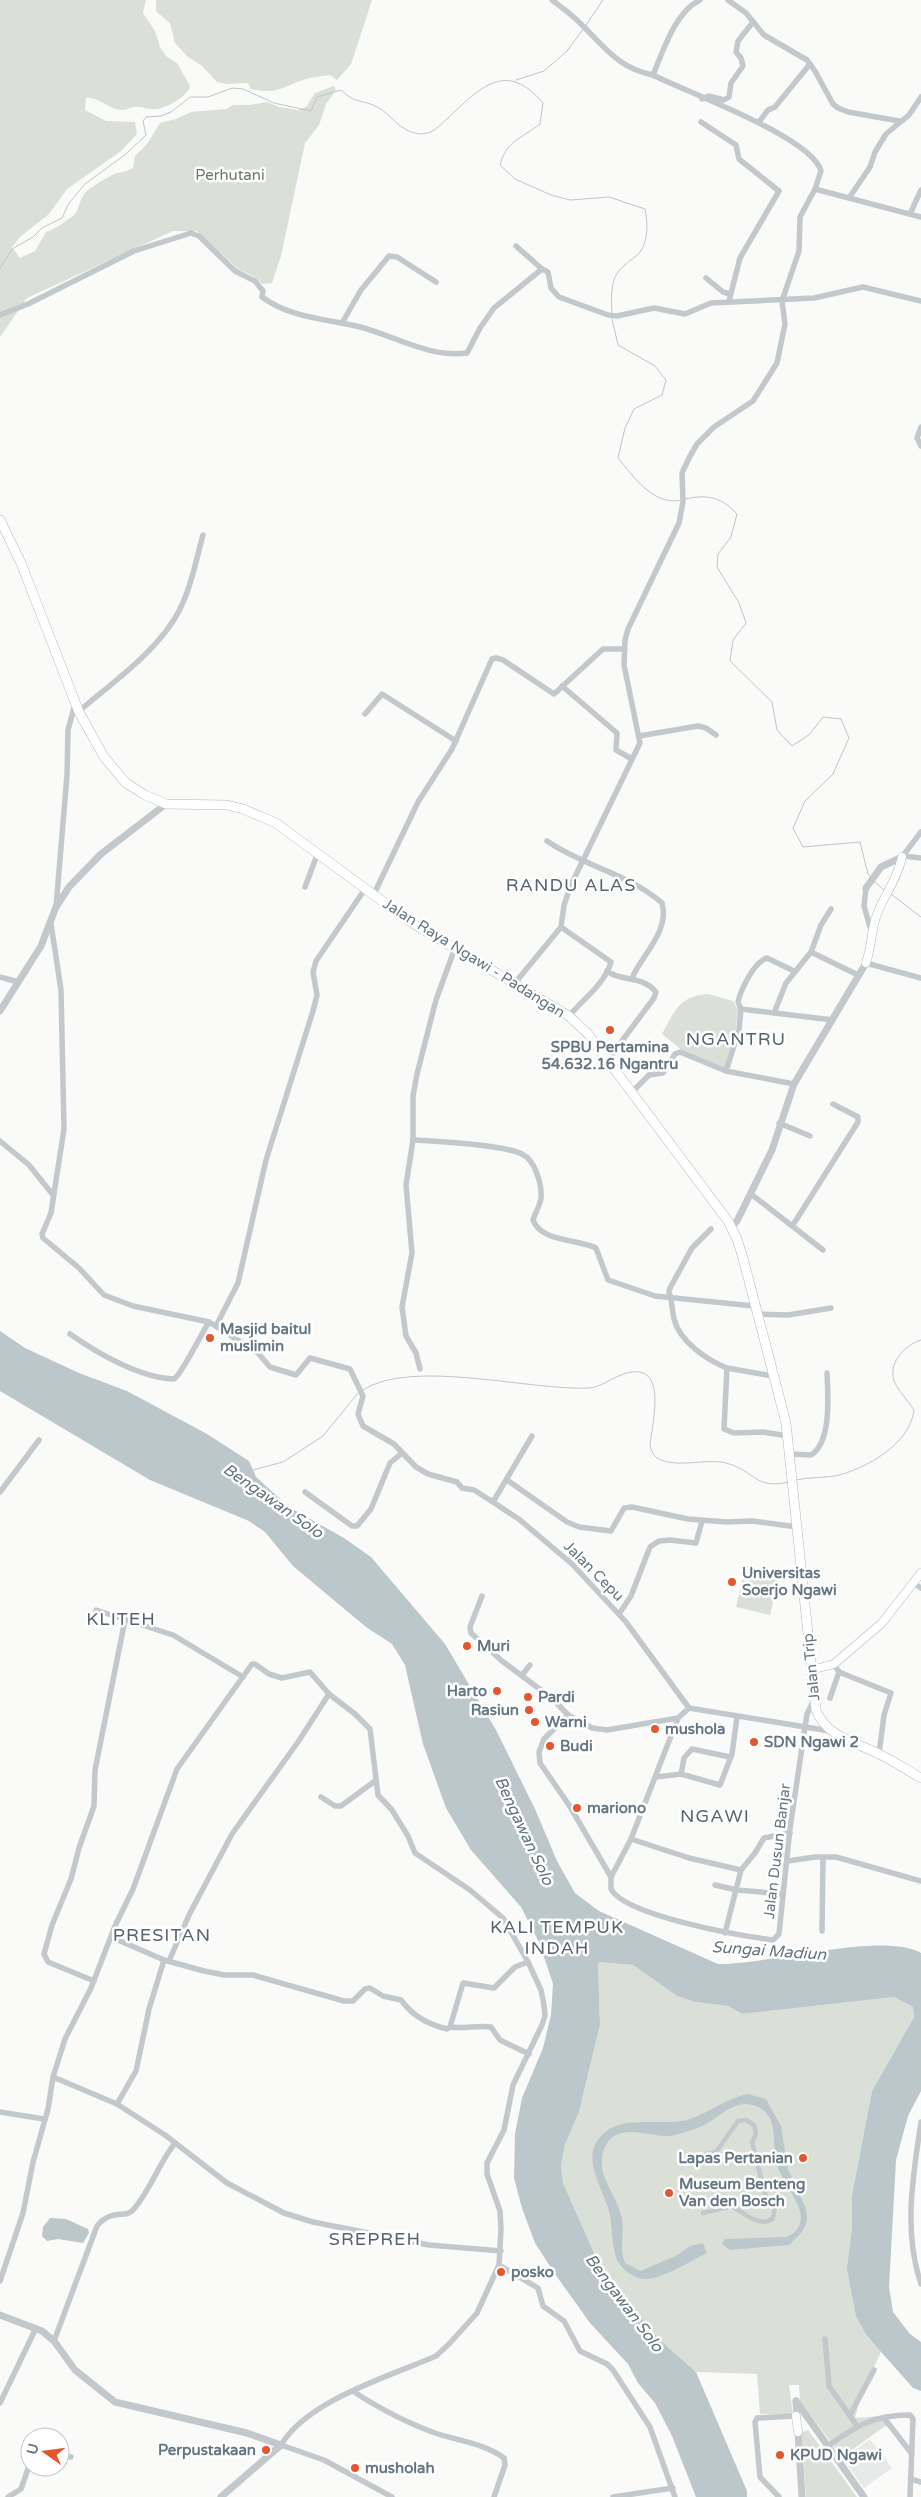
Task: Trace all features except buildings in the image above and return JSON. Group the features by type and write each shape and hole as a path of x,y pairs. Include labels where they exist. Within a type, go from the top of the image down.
{"highway":[{"name":"Jalan Raya Ngawi - Padangan","path":"0,520 21,563 77,707 98,748 118,774 145,795 166,804 227,805 243,809 276,823 412,923 569,1016 588,1034 732,1226 743,1258 788,1436 794,1495"},
{"name":"Jalan Trip","path":"794,1495 814,1700 818,1715 830,1731"},
{"path":"830,1731 878,1754 921,1778"}],"main road":[{"path":"866,963 879,911 896,877 902,856"},
{"path":"811,1670 834,1664 882,1623 921,1573"},
{"path":"796,2416 798,2432"}],"street":[{"path":"515,983 561,927 566,898 640,743 628,692 624,649 632,620 679,523 683,502 682,473 697,444 714,427 753,401 772,374 777,363 785,329 782,301 799,251 800,217 815,189 821,171 817,162 792,141 759,122 702,99 653,75 633,71 622,65 552,0"},
{"path":"653,75 676,27 687,9 700,0"},
{"path":"728,0 746,13 764,35 802,56 810,64 833,104 838,108 866,116 900,121"},
{"path":"702,99 709,96 724,100 729,97 730,83 743,66 741,58 736,52 736,46 753,22"},
{"path":"759,122 768,110 775,107 810,64"},
{"path":"849,198 870,167 875,152 889,131 909,115 921,97"},
{"path":"701,122 736,145 739,159 779,191 740,258 729,298"},
{"path":"815,189 921,218"},
{"path":"910,214 921,190"},
{"path":"0,315 28,304 134,251 191,233 199,236 235,271 255,281 263,291 262,297 264,299 305,316 342,323 425,349 466,354 494,308 542,269"},
{"path":"516,246 548,272 551,288 559,297 608,315 617,316 654,308 686,314 702,305 729,298 782,301 870,287 921,301"},
{"path":"342,323 362,290 389,256 396,257 436,282"},
{"path":"706,278 729,298"},
{"path":"921,427 917,438 921,446"},
{"path":"0,1011 41,946 56,908 67,775 68,730 77,707 118,678 170,626 186,594 203,535"},
{"path":"373,896 418,802 456,741 482,678 494,658 503,660 518,669 554,694 603,649 624,649"},
{"path":"562,686 617,733 616,750 632,758"},
{"path":"365,714 382,694 456,741"},
{"path":"639,736 698,726 706,728 716,735"},
{"path":"56,908 88,866 166,804"},
{"path":"872,935 864,906 866,888 884,864 902,856 921,832"},
{"path":"546,841 583,862 628,881 655,897 663,905 656,941 632,978"},
{"path":"305,887 317,855"},
{"path":"902,856 921,858"},
{"path":"51,924 61,990 64,1057 64,1129 51,1213 42,1236 79,1268 101,1293 133,1306 209,1322 216,1326 233,1296 244,1262 266,1160 313,1011 317,995 313,972 316,961 365,889"},
{"path":"774,1013 786,983 811,952 821,925 831,909"},
{"path":"561,927 610,960 611,964 588,997 581,1001 569,1016"},
{"path":"420,1369 416,1353 406,1336 402,1307 411,1260 406,1185 413,1140 413,1096 436,1000 455,948"},
{"path":"811,952 858,975"},
{"path":"726,1071 739,1030 741,1009 738,1002 739,997 752,972 764,958 794,971"},
{"path":"732,1226 751,1194 772,1150 779,1123 794,1084 866,963 921,978"},
{"path":"607,971 617,977 632,978 653,988 656,994 607,1061"},
{"path":"0,977 18,982"},
{"path":"741,1009 833,1020"},
{"path":"632,1093 649,1075 663,1073 679,1053 726,1071 794,1084"},
{"path":"793,1225 858,1122 855,1114 833,1104"},
{"path":"779,1123 810,1136"},
{"path":"413,1140 506,1150 522,1154 533,1165 540,1190 541,1201 532,1220 535,1226 559,1238 596,1248 608,1280 645,1294 788,1315 831,1308"},
{"path":"0,1141 29,1164 53,1195"},
{"path":"751,1194 793,1225 822,1250"},
{"path":"711,1229 692,1248 670,1288 674,1319 682,1335 710,1362 728,1368 773,1376"},
{"path":"70,1334 94,1351 144,1373 174,1379 182,1370 194,1345 209,1322"},
{"name":"Jalan Cepu","path":"216,1326 258,1353 273,1368 296,1375 312,1358 348,1368 363,1396 358,1414 362,1425 394,1444 416,1467 428,1474 457,1482 462,1488 474,1490 494,1502 566,1559 619,1614 689,1708"},
{"path":"728,1368 724,1429 734,1433 763,1432 788,1436"},
{"path":"790,1454 811,1455 818,1447 827,1420 827,1373"},
{"path":"494,1502 532,1436"},
{"path":"0,1492 39,1440"},
{"path":"306,1492 352,1526 357,1526 371,1509 390,1463 402,1453"},
{"path":"507,1480 567,1522 579,1527 611,1531 624,1508 628,1507 702,1521 744,1521 797,1528"},
{"path":"619,1614 631,1596 650,1547 659,1541 670,1540 696,1543 699,1541 702,1521"},
{"path":"913,1583 921,1588"},
{"path":"482,1596 470,1630 485,1647 552,1699 568,1715 592,1728 607,1730 678,1718"},
{"path":"96,1610 173,1635 243,1677"},
{"path":"94,1982 48,1962 44,1954 52,1925 71,1879 79,1848 94,1806 95,1770 125,1620"},
{"path":"0,2281 22,2218 53,2077 65,2039 94,1982 111,1937 144,1862 156,1822 177,1769 254,1663 269,1674 282,1678 308,1672 319,1680 329,1694 360,1718 370,1729 375,1781 379,1798 392,1810 408,1836 415,1854 470,1890 499,1912 528,1962 541,1990 545,2012 542,2025 513,2085 504,2130 486,2168 500,2211 500,2251 499,2266 477,2313 442,2352 322,2405 310,2413 281,2445 221,2497"},
{"path":"522,1675 530,1664"},
{"path":"834,1664 839,1672 891,1693 884,1715 878,1754"},
{"path":"830,1698 839,1672"},
{"path":"117,2104 136,2071 149,2009 166,1960 189,1915 232,1834 298,1742 329,1694"},
{"name":"Jalan Dusun Banjar","path":"568,1715 544,1739 539,1752 540,1763 569,1805 611,1878 612,1892 629,1904 725,1933 776,1939 780,1934 790,1833 808,1709 814,1700"},
{"path":"611,1878 631,1839 678,1718 689,1708 830,1731"},
{"path":"656,1777 681,1774 720,1785 730,1758 737,1717"},
{"path":"681,1774 684,1758 692,1749 730,1758"},
{"path":"321,1797 335,1806 340,1806 375,1781"},
{"path":"725,1933 741,1870 755,1854 764,1838 790,1833"},
{"path":"631,1839 689,1858 741,1870"},
{"path":"788,1860 823,1857 867,1865 921,1881"},
{"path":"822,1931 823,1857"},
{"path":"715,1885 737,1890 783,1894"},
{"path":"111,1937 166,1960 218,1975 253,1975 344,2001 353,2001 364,1989 370,1988 383,1996 401,2000 410,2013 445,2029 450,2026 463,2029 480,2026 492,2027 500,2040 529,2054"},
{"path":"450,2026 463,1983 494,1988 515,1967 528,1962"},
{"path":"53,2077 117,2104 175,2142 243,2193 300,2218 429,2245 500,2251"},
{"path":"0,2112 44,2119"},
{"path":"689,2159 716,2152 738,2121 746,2120 754,2126 756,2134 752,2142 766,2198 775,2207 773,2218 766,2222 760,2221 732,2206 703,2213"},
{"path":"921,2122 913,2174 912,2244 914,2261 921,2284"},
{"path":"54,2341 97,2226 108,2216 126,2215 134,2210 153,2182 166,2154 175,2142"},
{"path":"913,2174 921,2175"},
{"path":"499,2266 527,2280 538,2288 543,2306 564,2321 580,2351 607,2364 613,2370 650,2427 675,2497"},
{"path":"0,2315 36,2328 54,2341 74,2370 115,2402 247,2433 324,2460 392,2497"},
{"path":"0,2403 36,2328"},
{"path":"825,2339 828,2382 857,2426"},
{"path":"850,2415 874,2370"},
{"path":"354,2392 370,2402 431,2431 466,2441 504,2458 505,2465 494,2497"},
{"path":"778,2497 759,2474 755,2422 757,2418 796,2416 796,2401 861,2496"},
{"path":"828,2446 857,2426 870,2420 908,2415 912,2417 910,2497"},
{"path":"884,2418 912,2454"},
{"path":"802,2497 798,2432 806,2428 814,2428"},
{"path":"8,2497 20,2489 24,2477"},
{"path":"911,2479 921,2482"},
{"path":"613,2497 673,2488"}],"shaded area":[{"path":"870,2439 892,2468 864,2488 843,2459"}],"green space":[{"name":"Perhutani","path":"0,0 146,0 143,13 155,31 160,47 166,56 177,63 190,86 185,94 176,101 156,109 132,107 123,110 113,108 95,99 86,98 85,110 106,121 135,122 137,134 121,151 67,189 49,214 20,237 12,247 20,258 35,251 46,232 76,213 83,195 89,189 114,174 133,168 135,156 147,144 160,123 176,119 191,112 226,109 233,105 267,102 279,107 298,110 306,107 315,93 334,86 336,90 326,104 319,125 305,143 281,256 272,283 263,284 253,276 238,269 197,231 173,231 27,298 0,337"},
{"path":"156,0 372,0 351,64 337,80 330,75 306,79 274,91 260,91 251,89 248,83 226,84 217,82 202,66 188,57 175,43 170,23 156,11"},
{"path":"708,994 733,1001 738,1010 736,1029 725,1068 683,1051 662,1034 684,1001 698,995"},
{"path":"746,1566 780,1574 770,1615 736,1607"},
{"path":"598,1962 633,1965 677,1996 695,2002 728,2006 742,2014 894,1997 913,2007 914,2017 872,2091 852,2195 852,2229 867,2336 881,2352 861,2395 855,2418 882,2416 888,2424 842,2457 800,2401 799,2385 789,2385 793,2415 760,2414 757,2374 696,2372 661,2341 616,2289 599,2264 563,2183 561,2165 565,2145 579,2112 600,2025"},
{"path":"808,2430 857,2497 806,2497 801,2433"}],"water":[{"name":"Bengawan Solo","path":"0,1331 25,1348 79,1373 127,1391 207,1434 249,1461 256,1477 289,1507 344,1538 371,1557 445,1644 496,1730 535,1809 557,1861 575,1893 599,1911 718,1964 765,1960 853,1947 903,1947 921,1953 921,2091 908,2116 896,2160 889,2287 893,2312 910,2334 921,2342 921,2391 913,2388 867,2336 856,2316 847,2269 852,2229 852,2195 872,2091 914,2017 913,2007 894,1997 742,2014 728,2006 695,2002 677,1996 633,1965 598,1962 600,2025 579,2112 565,2145 561,2165 563,2183 599,2264 616,2289 661,2341 696,2372 747,2491 747,2497 696,2497 672,2436 655,2403 638,2383 628,2364 590,2323 555,2274 535,2243 522,2208 514,2178 515,2134 522,2098 543,2048 551,2015 553,1984 539,1942 521,1907 471,1850 446,1808 423,1744 405,1665 392,1644 366,1627 293,1566 265,1532 249,1521 150,1480 0,1391"},
{"path":"748,2094 766,2099 781,2126 788,2169 806,2209 807,2221 802,2232 789,2245 730,2250 722,2244 725,2239 786,2237 797,2230 801,2221 797,2203 778,2169 772,2124 769,2117 765,2111 758,2107 741,2104 726,2110 705,2125 671,2136 626,2132 610,2139 602,2156 602,2166 603,2173 621,2215 623,2227 622,2251 625,2263 640,2271 676,2256 690,2246 703,2243 707,2253 667,2273 651,2278 636,2277 628,2272 619,2263 615,2254 609,2211 593,2163 595,2145 601,2136 609,2129 628,2123 671,2122 696,2117 730,2100"},
{"path":"50,2218 66,2219 88,2229 89,2233 83,2243 58,2239 47,2241 42,2236 43,2227"}],"waterway":[{"path":"586,25 603,0"},
{"path":"516,80 544,71 567,51 584,28"},
{"path":"0,268 12,249 33,237 42,228 62,218 69,203 85,184 126,154 146,135 143,121 146,117 161,116 171,112 190,97 208,97 232,88 243,89 274,103 311,111 317,97 341,90 354,99 381,109 406,130 420,134 429,133 436,129 482,88 505,80 517,83 530,90 543,103 540,124 506,150 500,165 515,179 551,195 570,200 609,197 645,209 647,221 645,241 640,253 621,268 615,277 612,294 612,312"},
{"path":"612,319 618,345 655,366 666,380 662,395 634,409 625,428 618,458 637,481 653,495 672,501 682,500"},
{"path":"685,499 714,498 720,500 737,514 731,537 718,554 717,567 739,603 746,623 733,640 730,661 772,702 777,730 792,746 810,734 823,717 841,719 849,738 833,774 805,801 793,828 803,847 860,842 868,874 871,877"},
{"path":"875,882 885,891"},
{"path":"891,894 921,917"},
{"path":"796,1480 835,1476 860,1468 885,1453 904,1434 911,1422 914,1410 896,1385 893,1371 898,1357 903,1351 908,1346 921,1340"},
{"path":"363,1390 384,1381 410,1377 440,1376 565,1388 589,1388 601,1385 621,1375 636,1372 646,1375 652,1382 655,1394 650,1445 652,1452 657,1458 673,1463 726,1463 744,1470 762,1482 769,1484 789,1482"},
{"name":"Bengawan Solo","path":"253,1470 283,1462 323,1436 359,1392"}],"place":[{"name":"SPBU Pertamina 54.632.16 Ngantru","path":"610,1030"},
{"name":"Masjid baitul muslimin","path":"210,1338"},
{"name":"Universitas Soerjo Ngawi","path":"732,1582"},
{"name":"Muri","path":"467,1646"},
{"name":"Harto","path":"497,1691"},
{"name":"Pardi","path":"528,1697"},
{"name":"Rasiun","path":"529,1710"},
{"name":"Warni","path":"535,1722"},
{"name":"mushola","path":"655,1729"},
{"name":"SDN Ngawi 2","path":"754,1742"},
{"name":"Budi","path":"550,1746"},
{"name":"mariono","path":"577,1808"},
{"name":"Lapas Pertanian","path":"803,2158"},
{"name":"Museum Benteng Van den Bosch","path":"669,2193"},
{"name":"posko","path":"501,2272"},
{"name":"Perpustakaan","path":"266,2450"},
{"name":"KPUD Ngawi","path":"780,2455"},
{"name":"musholah","path":"355,2468"}],"district":[{"name":"RANDU ALAS","path":"571,885"},
{"name":"NGANTRU","path":"736,1039"},
{"name":"KLITEH","path":"121,1619"},
{"name":"NGAWI","path":"715,1816"},
{"name":"PRESITAN","path":"162,1935"},
{"name":"KALI TEMPUK INDAH","path":"557,1937"},
{"name":"SREPREH","path":"375,2239"}],"water label":[{"name":"Sungai Madiun","path":"769,1951"}]}
